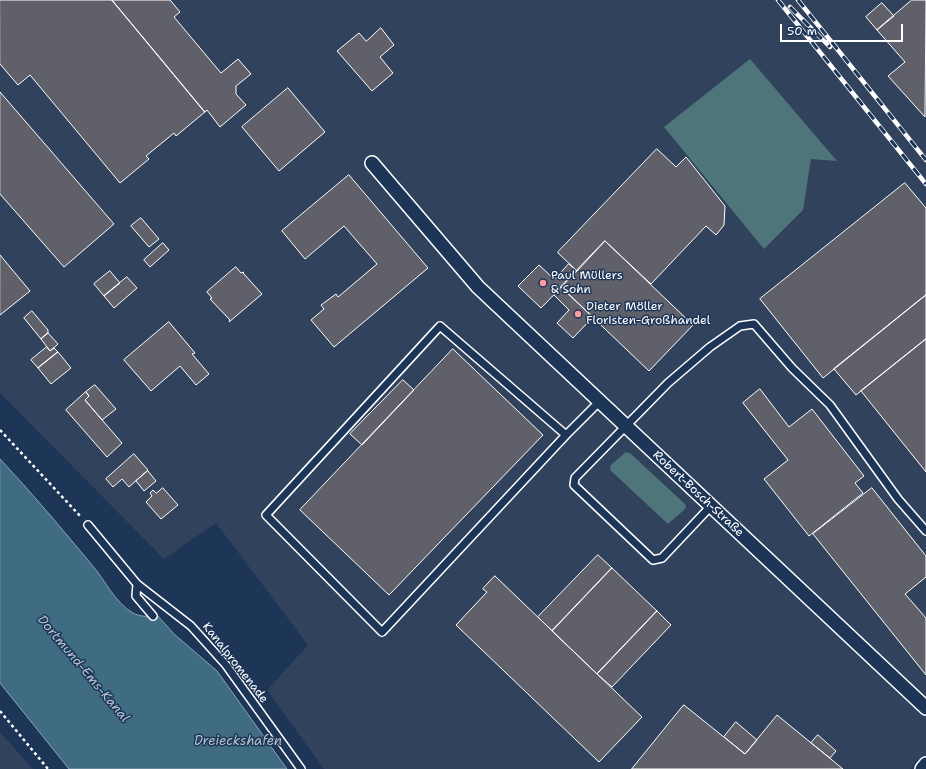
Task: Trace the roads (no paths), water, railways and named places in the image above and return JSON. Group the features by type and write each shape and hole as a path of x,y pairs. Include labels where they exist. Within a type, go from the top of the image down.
{"street":[{"name":"Robert-Bosch-Straße","path":"372,163 472,280 926,708"},
{"path":"922,769 926,764"}],"lane":[{"path":"711,506 662,558 653,560 574,485 575,478 668,383 710,347 740,326 754,324 792,368 830,404 898,499 926,531"},
{"path":"566,435 440,326 266,515 382,632 566,435 600,401"},
{"name":"Kanalpromenade","path":"88,525 137,584 191,626 226,665 301,769"},
{"name":"Kanalpromenade","path":"137,584 136,596 153,616"}],"water":[{"path":"0,459 81,552 127,609 142,616 157,615 174,634 217,671 287,769 69,769 0,683"}],"railway":[{"path":"778,0 926,184"},
{"path":"798,0 926,160"},
{"path":"790,7 830,47"}],"place":[{"name":"Paul Müllers & Sohn","path":"543,283"},
{"name":"Dieter Möller Floristen-Großhandel","path":"578,314"}],"water label":[{"name":"Dortmund-Ems-Kanal","path":"83,669"},
{"name":"Dreieckshafen","path":"238,742"}]}
